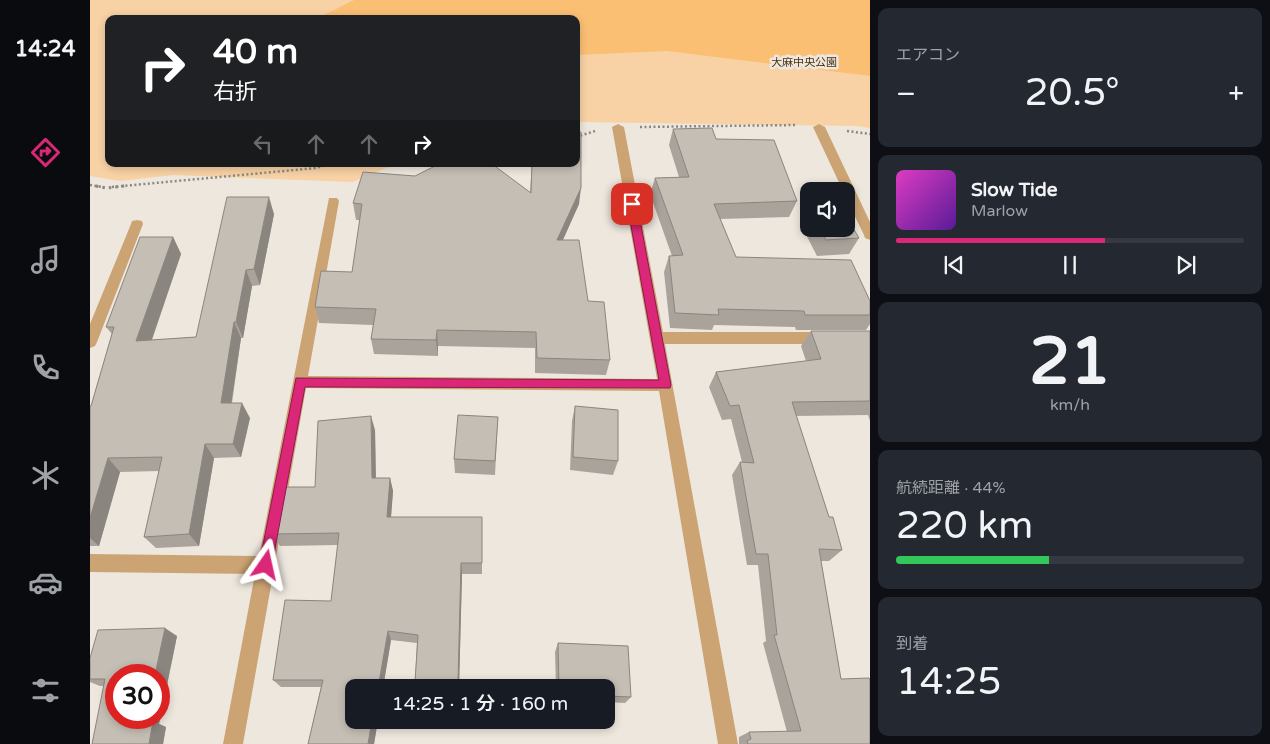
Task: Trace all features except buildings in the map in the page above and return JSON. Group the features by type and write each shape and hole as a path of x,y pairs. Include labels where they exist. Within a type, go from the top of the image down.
{"street":[{"path":"819,126 870,236"},
{"path":"618,127 666,385 728,744"},
{"path":"233,744 332,201"},
{"path":"90,342 137,224"},
{"path":"657,338 841,338"},
{"path":"300,382 666,385"},
{"path":"90,563 266,565"}],"path":[{"path":"580,136 605,127 806,125 870,134"},
{"path":"90,185 106,188 319,167"}],"green space":[{"name":"大麻中央公園","path":"90,0 870,0 870,128 856,126 580,122 580,15 105,15 105,167 389,167 353,182 173,175 121,181 90,176"}],"shaded area":[{"path":"354,0 870,0 870,76 667,51 580,55 580,15 324,15"}],"route":[{"path":"266,565 300,382 666,385 632,204"}]}
